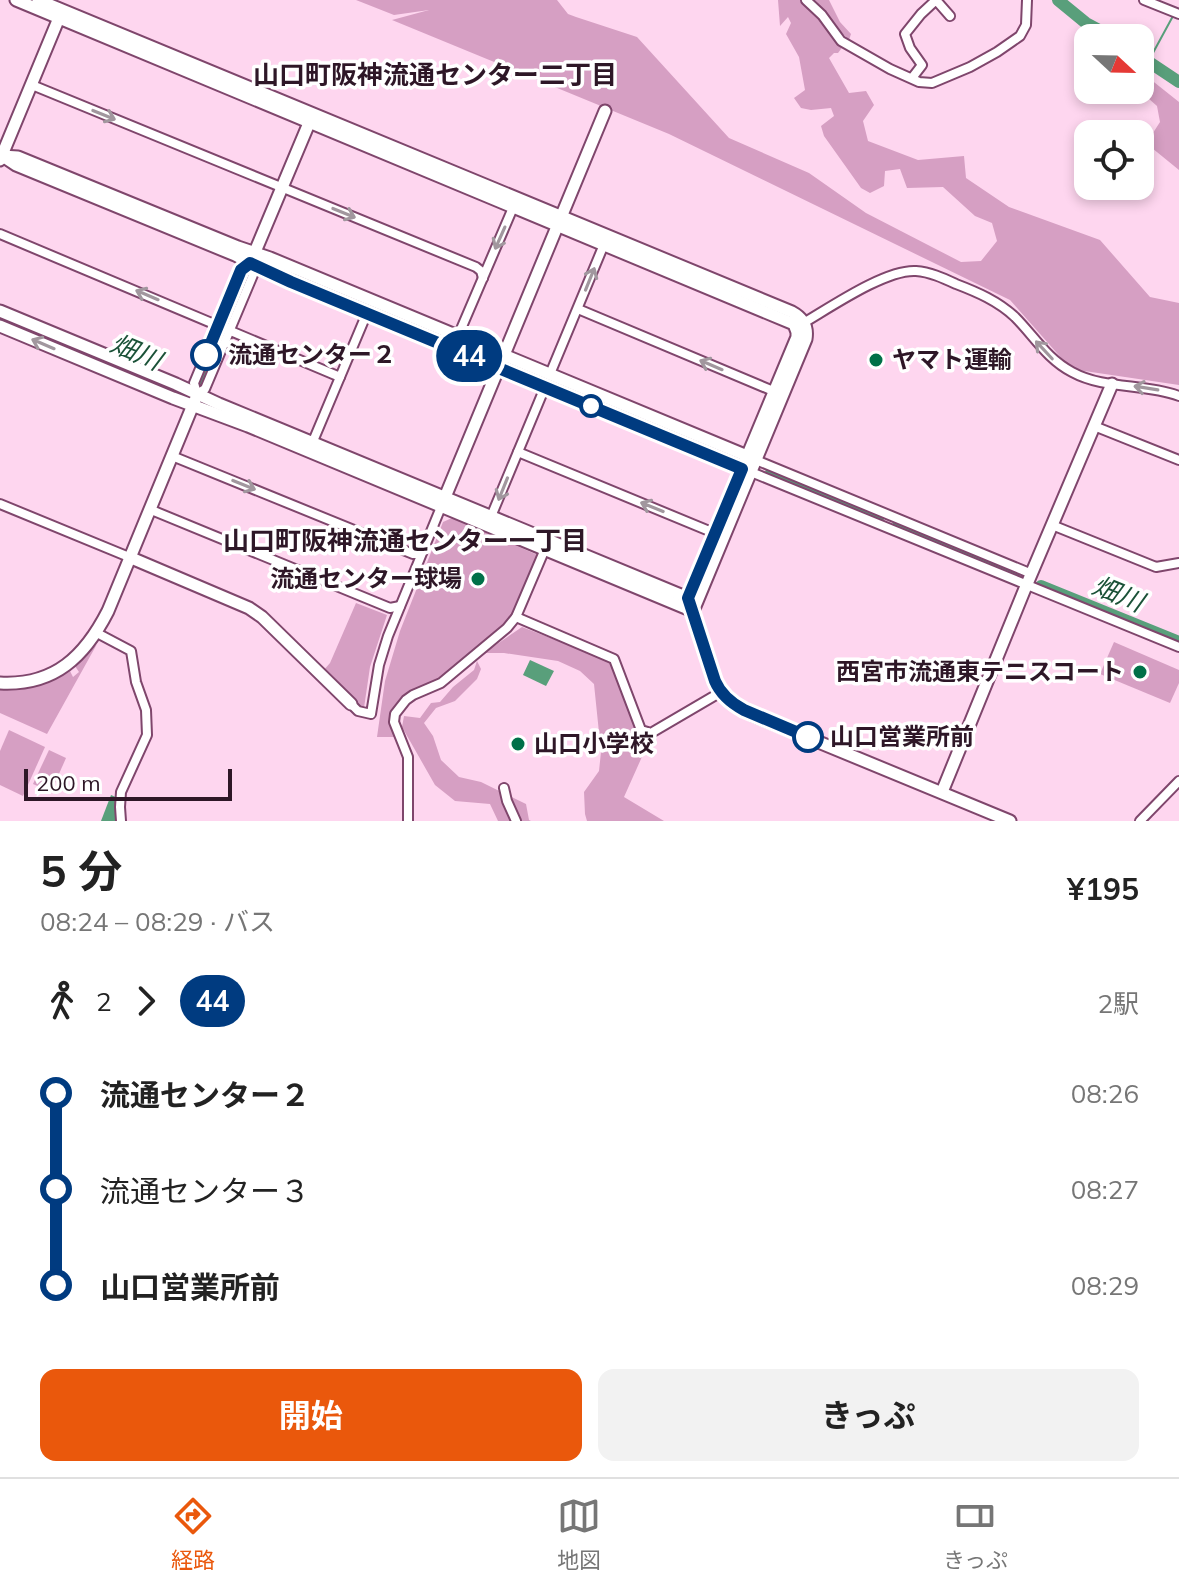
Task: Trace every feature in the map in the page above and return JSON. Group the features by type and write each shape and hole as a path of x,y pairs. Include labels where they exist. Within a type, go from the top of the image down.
{"street":[{"path":"16,0 61,14 559,221 792,312 807,333 806,339 778,393 746,470 693,611"},
{"path":"38,0 61,14"},
{"path":"806,0 822,15 841,41 890,69 919,82 932,83 970,67 1020,36 1026,25 1027,0"},
{"path":"912,78 922,65 905,34 936,0 950,16"},
{"path":"1144,0 1179,14"},
{"path":"61,14 1,158 252,258 367,299 631,407 889,515 1179,647"},
{"path":"32,85 476,267 483,278"},
{"path":"0,504 249,608 358,711 371,714 379,665 388,636 605,111"},
{"path":"195,399 194,383 241,270 252,258 311,118"},
{"path":"458,336 516,203"},
{"path":"0,234 340,377"},
{"path":"550,374 606,240"},
{"path":"252,258 263,270 884,528 1029,580"},
{"path":"0,683 18,683 46,676 78,656 97,633 195,399 205,389 253,275 252,258"},
{"path":"800,325 889,275 908,271 927,273 969,288 1003,307 1045,352 1064,368 1088,380 1149,388 1179,396"},
{"path":"310,447 364,320 362,311 367,299"},
{"path":"578,309 778,393"},
{"path":"0,311 310,447 688,598 721,692 735,705 1010,821"},
{"path":"0,326 67,354 195,399"},
{"path":"67,354 73,341"},
{"path":"942,792 1112,384"},
{"path":"489,521 545,387"},
{"path":"626,420 631,407"},
{"path":"1094,426 1179,460"},
{"path":"518,452 720,535"},
{"path":"172,456 413,554 423,551"},
{"path":"149,509 390,608 400,606"},
{"path":"884,528 889,515"},
{"path":"489,521 545,549 693,611"},
{"path":"1052,525 1156,567 1179,563"},
{"path":"688,598 720,535"},
{"path":"408,821 408,757 394,722 395,714 406,700 441,683 507,628 516,617 545,549"},
{"path":"516,617 614,659 641,730 646,732 651,733 721,692"},
{"path":"97,633 131,651 136,682 146,710 147,735 121,792 121,821"},
{"path":"1140,821 1179,781"},
{"path":"504,788 516,821"}],"shaded area":[{"path":"356,0 557,0 568,14 637,37 729,138 809,173 866,213 961,262 981,261 997,241 992,223 975,216 943,187 907,188 900,169 885,171 884,186 870,193 861,188 824,136 821,126 834,116 831,108 801,108 794,98 805,90 799,57 786,34 791,23 788,17 780,26 778,0 829,0 840,22 851,34 849,40 815,5 844,45 829,58 849,93 866,91 874,105 863,121 868,141 918,160 964,156 966,178 1009,207 1100,240 1150,297 1179,303 1179,385 1071,369 1010,300 669,134 392,20 429,10 394,15"},
{"path":"1154,82 1179,102 1179,170 1154,150 1154,131 1160,122 1154,103"},
{"path":"452,518 540,556 513,618 438,682 393,711 390,725 397,737 377,737 385,681 400,631 443,522"},
{"path":"356,603 387,615 370,667 364,708 323,671 330,663"},
{"path":"522,627 610,661 645,750 624,797 664,821 587,821 584,792 599,771 601,752 594,684 580,671 558,661 484,653"},
{"name":"西宮市流通東テニスコート","path":"1114,642 1179,670 1179,683 1170,703 1100,674"},
{"path":"97,644 47,734 0,713 0,690 36,686 70,671 73,677 79,672 75,666"},
{"path":"530,660 554,671 546,686 523,675"},
{"path":"477,661 481,669 477,679 455,701 436,708 424,723 433,736 441,760 459,777 481,782 526,804 531,821 498,821 490,804 455,801 435,785 402,727 404,716 420,718 431,703 440,702 474,670"},
{"path":"9,730 45,747 23,796 0,785 0,751"},
{"path":"49,750 66,758 51,792 33,784"},
{"path":"111,795 118,798 118,821 101,821"}],"waterway":[{"path":"1058,0 1088,24"},
{"path":"1154,51 1173,16"},
{"path":"1154,65 1179,82"},
{"name":"畑川","path":"273,266 350,299"},
{"name":"畑川","path":"226,319 243,279"},
{"name":"畑川","path":"371,307 488,356"},
{"name":"畑川","path":"0,319 59,344"},
{"name":"畑川","path":"202,380 218,340"},
{"name":"畑川","path":"79,352 175,392"},
{"name":"畑川","path":"516,367 617,409"},
{"name":"畑川","path":"637,418 731,456"},
{"name":"畑川","path":"771,473 878,518"},
{"name":"畑川","path":"898,526 1014,574"},
{"name":"畑川","path":"1041,586 1179,642"}],"bus line":[{"name":"44","path":"206,355 241,270 250,263 742,469 688,598 721,692 744,710 808,737"}],"place":[{"name":"流通センター２","path":"206,355"},
{"name":"ヤマト運輸","path":"876,360"},
{"name":"流通センター球場","path":"478,579"},
{"name":"西宮市流通東テニスコート","path":"1140,672"},
{"name":"山口営業所前","path":"808,737"},
{"name":"山口小学校","path":"518,744"}],"district":[{"name":"山口町阪神流通センター二丁目","path":"435,75"},
{"name":"山口町阪神流通センター一丁目","path":"405,541"}]}
